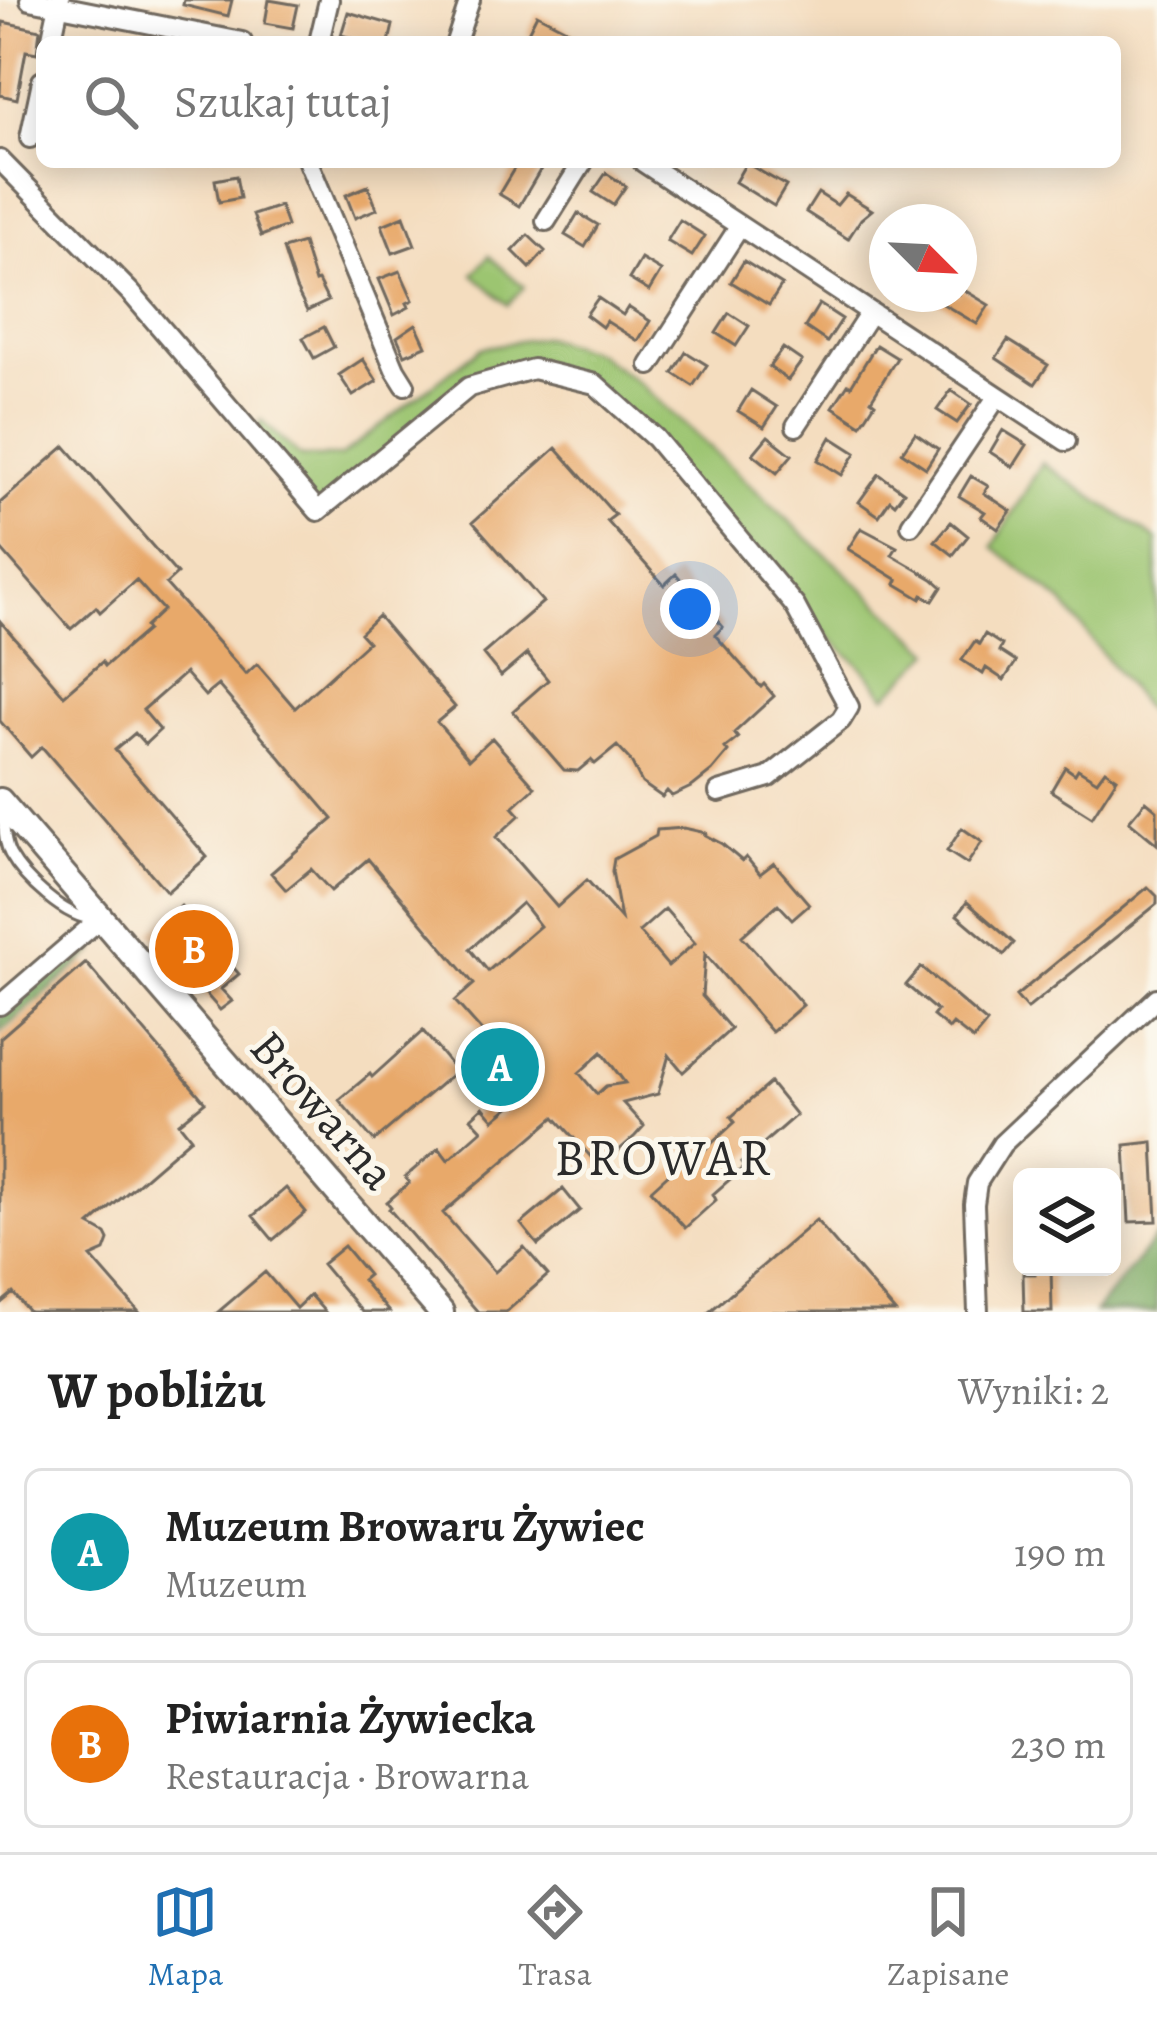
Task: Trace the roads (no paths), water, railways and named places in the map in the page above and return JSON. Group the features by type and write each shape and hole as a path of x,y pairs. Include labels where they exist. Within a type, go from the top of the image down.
{"street":[{"path":"30,0 214,36"},
{"path":"321,36 329,0"},
{"path":"458,36 470,0"},
{"path":"51,36 59,3"},
{"path":"30,138 36,110"},
{"path":"0,160 131,293 318,511 469,387 533,369 595,384 655,438 795,606 849,707 841,720 769,777 719,792"},
{"path":"311,168 405,386"},
{"path":"546,221 579,168"},
{"path":"652,168 1066,441"},
{"path":"650,365 740,226"},
{"path":"796,426 870,313"},
{"path":"911,525 997,397"},
{"name":"Browarna","path":"1,802 441,1312"},
{"path":"0,1005 101,918"},
{"path":"978,1312 977,1183 1002,1144 1157,998"}],"place":[{"name":"Piwiarnia Żywiecka","path":"194,949"},
{"name":"Muzeum Browaru Żywiec","path":"500,1067"}],"district":[{"name":"BROWAR","path":"664,1158"}]}
